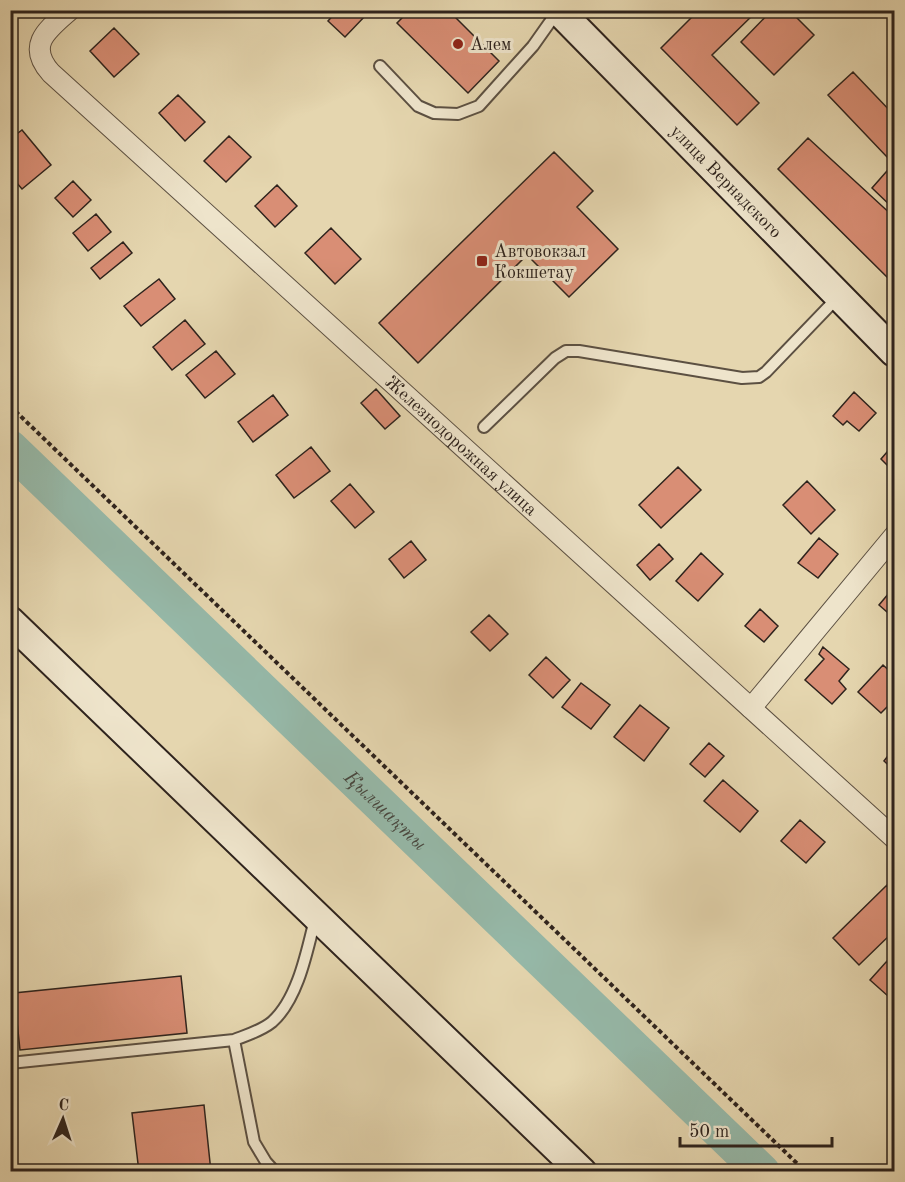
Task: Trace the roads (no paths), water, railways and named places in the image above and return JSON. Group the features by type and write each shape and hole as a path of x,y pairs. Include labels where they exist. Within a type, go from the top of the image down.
{"street":[{"name":"Железнодорожная улица","path":"70,10 52,25 40,45 39,54 42,63 51,73 751,708 892,831"},
{"name":"улица Вернадского","path":"558,10 894,352"},
{"path":"751,708 894,536"},
{"path":"10,621 582,1172"}],"lane":[{"path":"380,66 418,106 434,113 458,114 480,106 533,46 558,10"},
{"path":"484,427 555,358 566,351 579,351 742,378 759,376 772,366 840,296"},
{"path":"10,1063 234,1040 266,1026 280,1012 296,986 316,916"},
{"path":"234,1040 254,1142 275,1172"}],"waterway":[{"name":"Қылшақты","path":"10,448 762,1172"}],"place":[{"name":"Алем","path":"458,44"},
{"name":"Автовокзал Кокшетау","path":"482,261"}]}
